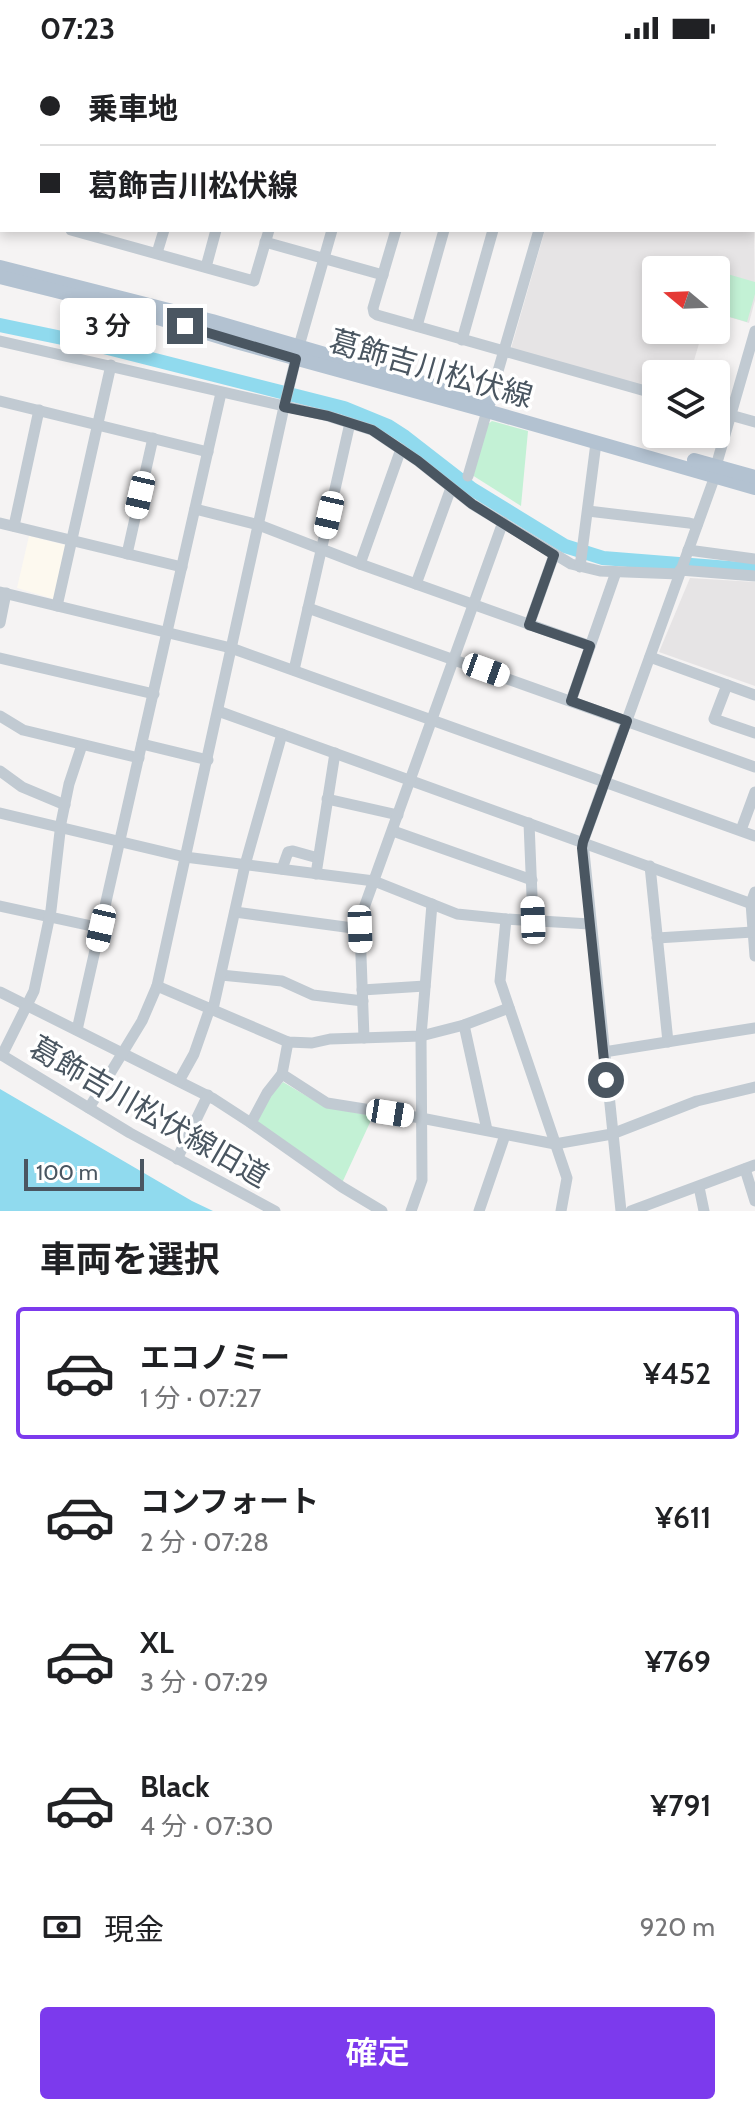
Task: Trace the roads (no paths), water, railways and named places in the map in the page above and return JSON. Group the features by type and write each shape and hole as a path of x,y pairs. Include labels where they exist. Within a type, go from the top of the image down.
{"main road":[{"name":"葛飾吉川松伏線","path":"0,267 132,300 297,352"},
{"name":"葛飾吉川松伏線","path":"0,277 297,352 716,471 755,488"},
{"name":"葛飾吉川松伏線","path":"488,406 596,443 755,477"}],"street":[{"path":"86,232 109,235 157,253 254,281 267,236 323,258 383,275"},
{"path":"157,253 163,232"},
{"path":"206,267 215,232"},
{"path":"89,1108 142,1021 157,986 286,399 331,232"},
{"path":"395,232 374,313 642,390"},
{"path":"417,326 443,232"},
{"path":"462,340 492,232"},
{"path":"468,476 538,232"},
{"path":"621,1211 583,842 716,471 755,331"},
{"path":"0,341 221,393 286,399 372,430 472,504 554,555 580,567 616,572 755,576"},
{"path":"57,606 111,365"},
{"path":"77,1030 221,393"},
{"path":"0,401 208,452"},
{"path":"14,526 39,410"},
{"path":"731,415 755,422"},
{"path":"294,670 350,423"},
{"path":"127,554 153,438"},
{"path":"580,567 596,443"},
{"path":"360,564 401,449"},
{"path":"416,584 451,488"},
{"path":"195,509 259,525 590,646"},
{"path":"588,511 697,525"},
{"path":"364,1038 360,929 365,905 503,522"},
{"path":"0,523 182,567"},
{"path":"687,553 755,559"},
{"path":"529,625 554,555"},
{"path":"571,701 616,572"},
{"path":"0,623 3,593 231,648 755,836"},
{"path":"308,608 755,767"},
{"path":"650,657 755,695"},
{"path":"0,658 154,694"},
{"path":"727,685 714,719 755,733"},
{"path":"218,711 650,866 754,900 755,956"},
{"path":"0,716 23,730 139,758"},
{"path":"179,1081 194,1054 212,1008 245,865 282,734"},
{"path":"142,744 208,760"},
{"path":"1,1054 34,991 50,917 60,828 69,784 82,745"},
{"path":"316,874 335,753"},
{"path":"0,771 22,787 65,805"},
{"path":"741,830 755,792"},
{"path":"327,799 398,815"},
{"path":"0,813 185,857 374,881 457,914 590,924"},
{"path":"529,823 533,920"},
{"path":"393,831 532,880"},
{"path":"282,869 288,852 318,858"},
{"path":"650,866 668,1042"},
{"path":"411,1211 422,1180 421,1036 432,904"},
{"path":"0,906 101,928"},
{"path":"235,912 360,929"},
{"path":"506,919 500,981 567,1178 561,1211"},
{"path":"657,938 753,932"},
{"path":"221,975 282,981 313,995 363,995 425,986"},
{"path":"157,986 288,1042 421,1036 464,1025 509,1008"},
{"path":"0,992 208,1095 382,1211"},
{"path":"464,1025 487,1130"},
{"path":"604,1052 755,1028"},
{"path":"251,1123 267,1093 282,1074 288,1042"},
{"name":"葛飾吉川松伏線旧道","path":"1,1054 177,1159 275,1211"},
{"path":"282,1074 327,1103 555,1144 612,1134 697,1101 755,1087"},
{"path":"177,1159 208,1095"},
{"path":"479,1211 505,1135"},
{"path":"631,1211 750,1167 755,1201"},
{"path":"699,1187 704,1211"}],"water":[{"path":"0,1089 192,1201 213,1211 0,1211"}],"waterway":[{"path":"0,325 96,345 344,408 388,426 472,489 565,546 603,558 755,570"}]}
